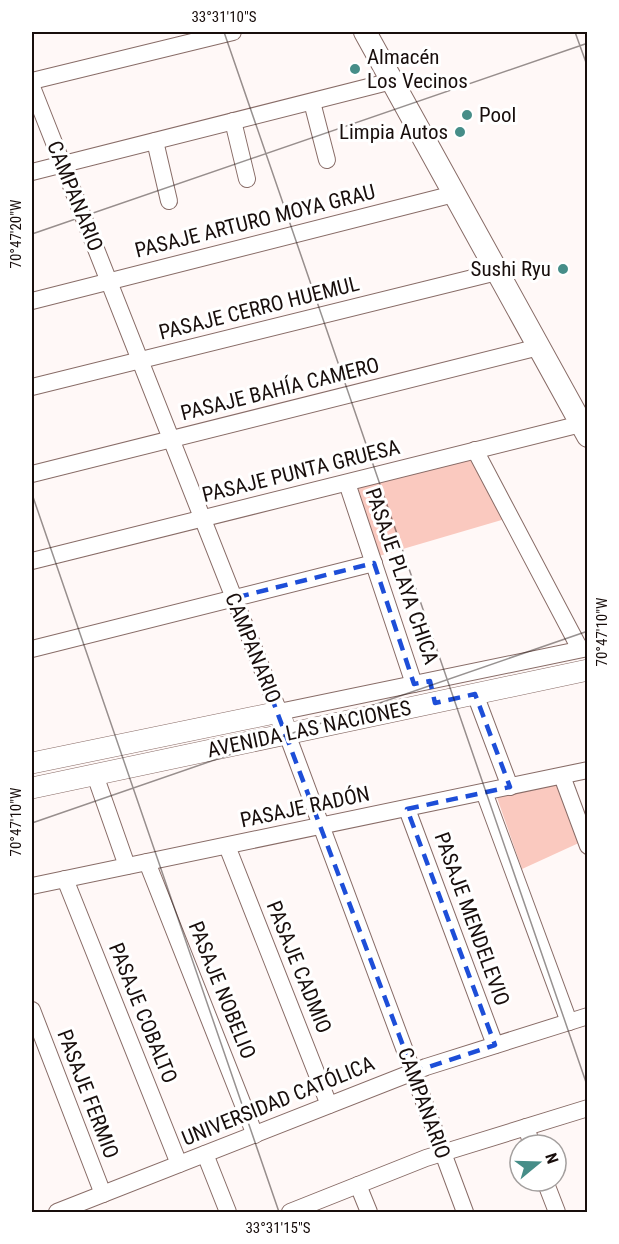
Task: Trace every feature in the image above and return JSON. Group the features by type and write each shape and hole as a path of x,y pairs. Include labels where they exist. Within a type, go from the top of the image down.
{"main road":[{"path":"365,32 584,430"}],"street":[{"path":"32,81 233,32"},
{"path":"32,172 392,81"},
{"name":"CAMPANARIO","path":"32,87 279,712 465,1212"},
{"path":"312,102 327,160"},
{"path":"233,121 247,179"},
{"path":"155,141 169,201"},
{"name":"PASAJE ARTURO MOYA GRAU","path":"32,301 454,194"},
{"name":"PASAJE CERRO HUEMUL","path":"32,387 497,272"},
{"name":"PASAJE BAHÍA CAMERO","path":"32,474 539,347"},
{"name":"PASAJE PUNTA GRUESA","path":"32,561 476,450 584,430"},
{"path":"476,450 584,648"},
{"name":"PASAJE PLAYA CHICA","path":"347,483 374,563 422,682 435,703"},
{"path":"32,649 374,563"},
{"name":"AVENIDA LAS NACIONES","path":"32,763 584,648"},
{"name":"AVENIDA LAS NACIONES","path":"32,788 588,670"},
{"path":"475,694 510,787"},
{"name":"PASAJE RADÓN","path":"32,886 588,770"},
{"path":"95,775 127,866"},
{"path":"562,776 588,846"},
{"path":"484,792 569,1022"},
{"name":"PASAJE MENDELEVIO","path":"407,808 495,1045"},
{"name":"PASAJE CADMIO","path":"227,846 329,1105"},
{"name":"PASAJE NOBELIO","path":"147,862 255,1135"},
{"name":"PASAJE COBALTO","path":"65,879 179,1164"},
{"name":"PASAJE FERMIO","path":"32,1010 103,1194"},
{"name":"UNIVERSIDAD CATÓLICA","path":"57,1212 413,1072 588,1016"},
{"path":"290,1212 443,1153 588,1108"},
{"path":"526,1127 528,1133"},
{"path":"205,1154 228,1212"},
{"path":"358,1185 369,1212"},
{"path":"550,1193 557,1212"}],"highlighted area":[{"path":"374,563 414,684 430,681 435,703 475,694 510,787 407,809 495,1045 413,1072 234,598"}],"shaded area":[{"path":"473,455 505,519 379,556 354,484"},
{"path":"556,781 581,842 522,869 496,795"}],"place":[{"name":"Almacén Los Vecinos","path":"355,69"},
{"name":"Pool","path":"467,115"},
{"name":"Limpia Autos","path":"460,132"},
{"name":"Sushi Ryu","path":"563,269"}]}
